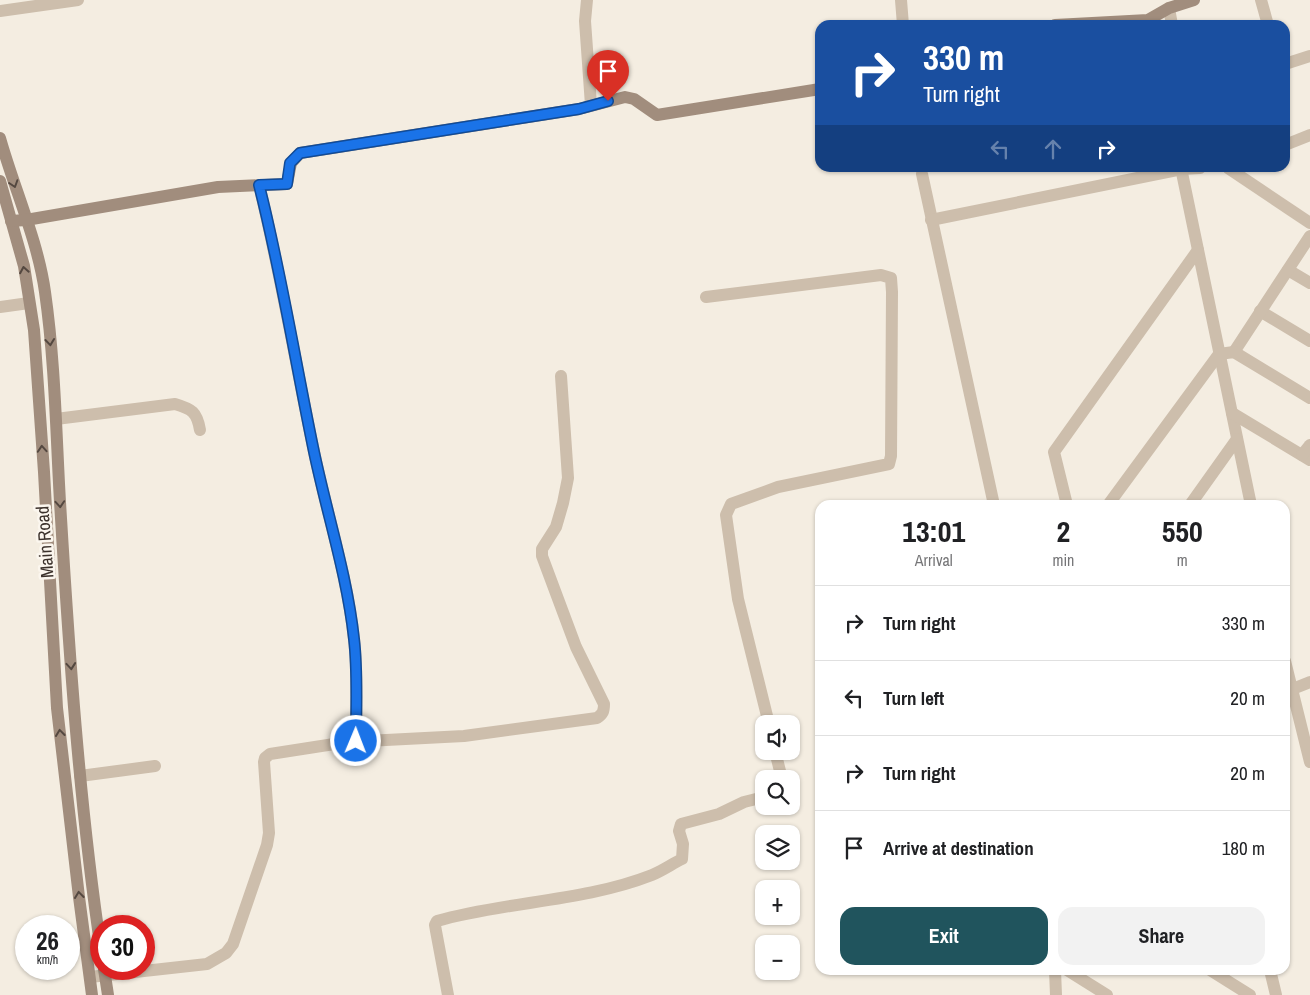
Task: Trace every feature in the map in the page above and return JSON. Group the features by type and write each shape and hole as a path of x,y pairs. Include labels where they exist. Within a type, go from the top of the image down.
{"main road":[{"path":"1148,20 1169,8 1194,0"},
{"path":"12,221 218,187 287,184 290,163 300,153 569,110 624,97 634,99 657,115 815,89"},
{"name":"Main Road","path":"0,138 36,253 45,291 54,382 70,654 80,776 97,915"},
{"name":"Main Road","path":"0,181 24,266 34,330 44,462 58,708 90,977"},
{"name":"Main Road","path":"90,980 92,995"},
{"path":"106,980 108,995"}],"street":[{"path":"0,11 78,0"},
{"path":"587,0 585,21 591,105"},
{"path":"901,0 903,20"},
{"path":"1261,0 1267,20"},
{"path":"1169,8 1171,20"},
{"path":"1290,62 1310,56"},
{"path":"1290,143 1310,135"},
{"path":"931,220 1163,172"},
{"path":"1183,172 1250,500"},
{"path":"1234,172 1310,223"},
{"path":"922,174 993,500"},
{"path":"259,185 273,241 318,476 342,567 353,627 356,657 356,741"},
{"path":"1234,352 1310,236"},
{"path":"1066,500 1054,452 1198,250"},
{"path":"1288,270 1310,284"},
{"path":"706,297 881,275 890,278 892,292 892,400 891,456 889,464 778,487 731,504 726,515 738,598 767,715"},
{"path":"0,307 29,303"},
{"path":"1260,311 1310,341"},
{"path":"1112,500 1220,354 1234,352 1310,398"},
{"path":"155,968 207,964 226,953 233,944 267,845 269,833 265,758 272,753 356,741 464,736 597,718 604,710 604,704 576,646 542,556 542,549 556,527 564,503 568,478 562,376"},
{"path":"56,419 175,404 190,408 198,418 200,430"},
{"path":"1232,413 1306,458 1310,445"},
{"path":"1194,500 1237,439"},
{"path":"1290,689 1310,682"},
{"path":"1290,697 1310,762"},
{"path":"80,776 155,766"},
{"path":"448,995 435,925 437,921 479,911 590,892 652,875 682,859 683,844 679,831 681,824 719,814 744,802 755,799"},
{"path":"1055,975 1056,995"},
{"path":"1075,975 1107,995"},
{"path":"1218,975 1250,995"},
{"path":"1271,975 1276,995"}],"route":[{"path":"356,741 353,627 342,567 318,476 273,241 259,185 287,184 290,163 300,153 579,109 608,101"}]}
